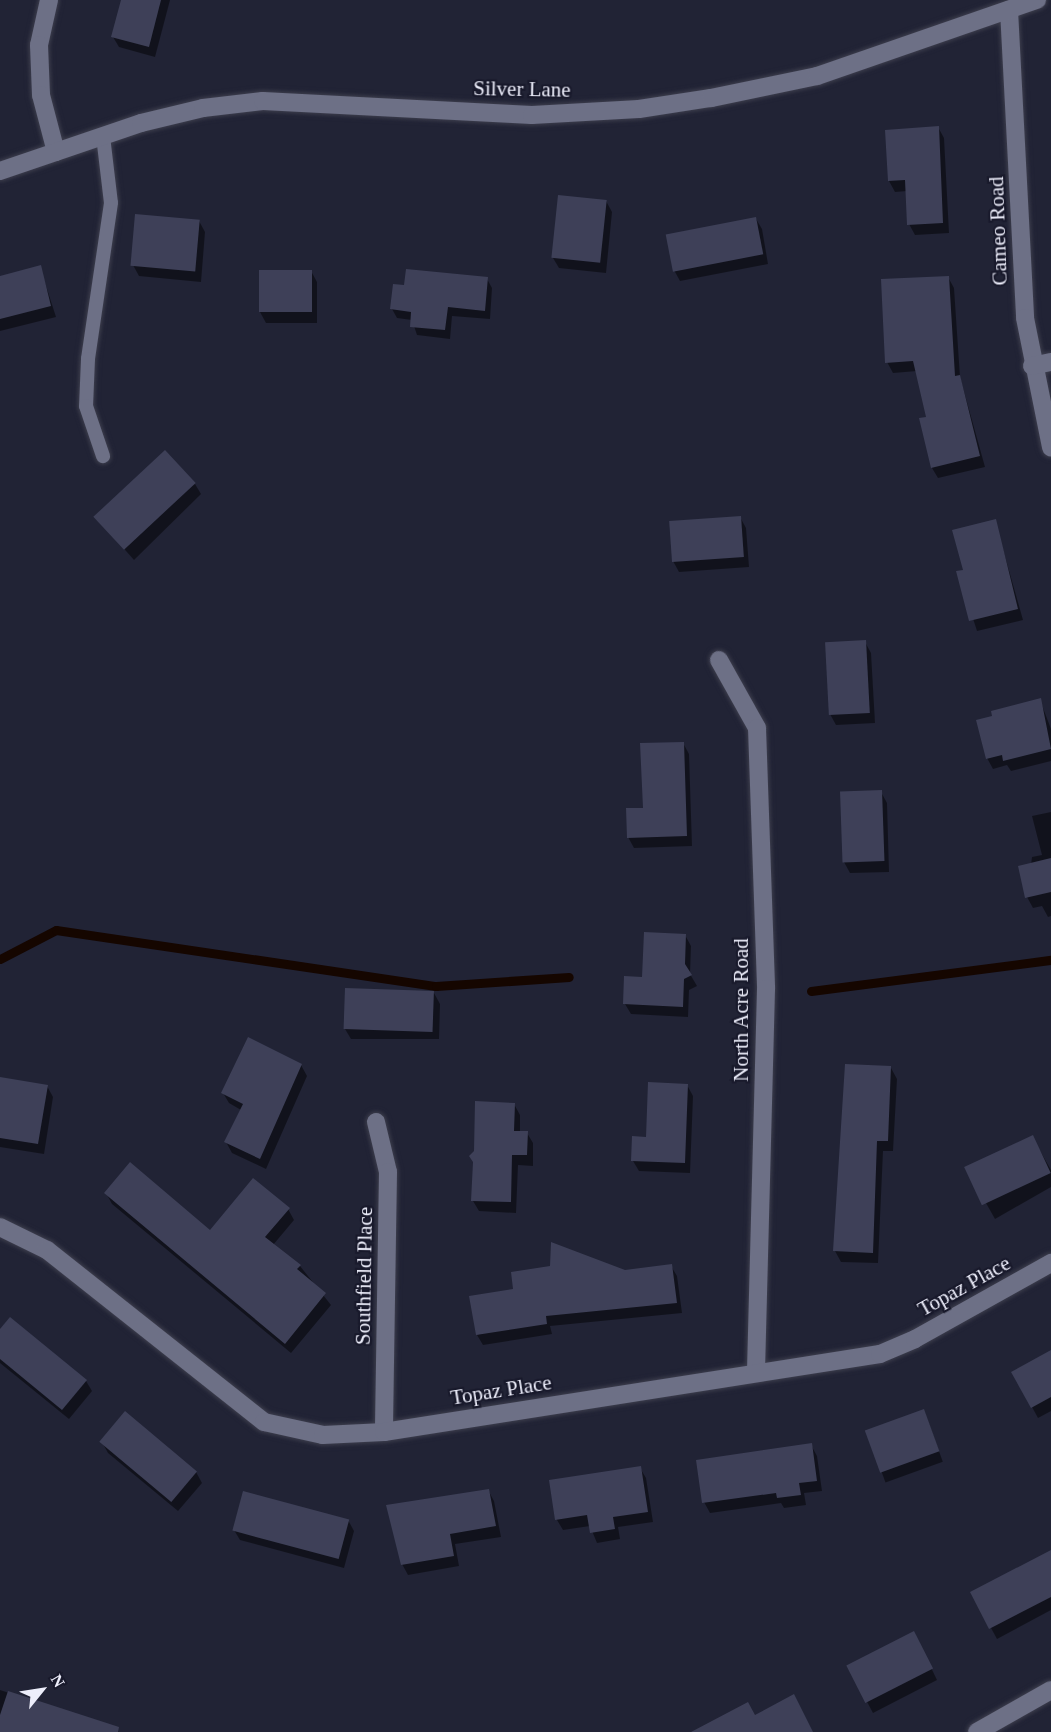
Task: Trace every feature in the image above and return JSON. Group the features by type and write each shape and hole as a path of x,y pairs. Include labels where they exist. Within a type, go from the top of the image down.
{"street":[{"path":"49,0 39,45 41,95 56,152"},
{"name":"Silver Lane","path":"0,171 103,136 203,108 263,101 532,115 639,110 818,76 1037,0"},
{"name":"Cameo Road","path":"1009,10 1024,318 1032,366 1051,447"},
{"path":"1032,366 1051,362"},
{"name":"North Acre Road","path":"719,660 757,728 766,989 756,1371"},
{"name":"Southfield Place","path":"376,1122 388,1172 384,1432"},
{"name":"Topaz Place","path":"0,1227 47,1250 264,1422 323,1435 384,1432 756,1371 880,1354 915,1339 1051,1263"},
{"path":"977,1732 1051,1690"}],"lane":[{"path":"103,136 111,203 88,359 86,406 104,456"}],"building":[{"path":"121,0 161,0 149,47 111,37"},
{"path":"939,126 943,223 907,225 905,180 888,181 885,130"},
{"path":"558,195 607,200 600,263 551,258"},
{"path":"135,214 200,220 195,271 130,266"},
{"path":"756,217 763,254 673,272 666,235"},
{"path":"41,265 51,306 0,319 0,276"},
{"path":"406,269 488,277 485,311 448,307 445,330 410,327 411,312 390,309 393,284 404,285"},
{"path":"259,270 312,270 312,312 259,312"},
{"path":"949,276 955,376 960,375 980,456 931,468 919,418 926,417 913,361 885,363 881,279"},
{"path":"165,450 196,483 124,550 93,517"},
{"path":"741,516 744,557 672,562 669,521"},
{"path":"996,519 1018,609 969,621 956,571 963,570 952,530"},
{"path":"866,640 870,713 829,715 825,642"},
{"path":"1041,698 1051,749 1003,761 1002,755 986,759 976,720 992,716 991,711"},
{"path":"684,742 687,836 627,838 626,808 643,808 640,743"},
{"path":"882,790 884,861 843,862 840,791"},
{"path":"1051,858 1051,892 1025,898 1018,866"},
{"path":"644,932 686,934 685,964 692,975 684,979 683,1007 623,1004 624,976 642,977"},
{"path":"345,988 434,991 433,1032 344,1029"},
{"path":"248,1037 302,1064 260,1159 224,1142 243,1104 221,1093"},
{"path":"845,1064 891,1066 888,1141 877,1141 873,1253 833,1251"},
{"path":"0,1077 48,1085 38,1144 0,1138"},
{"path":"648,1082 688,1084 685,1163 631,1161 632,1136 646,1137"},
{"path":"475,1101 515,1103 514,1131 528,1131 527,1155 512,1155 511,1202 471,1201 473,1162 469,1156 474,1151"},
{"path":"1033,1135 1051,1173 982,1205 964,1167"},
{"path":"130,1162 210,1230 253,1178 290,1208 265,1237 301,1265 297,1269 326,1293 285,1344 104,1193"},
{"path":"551,1242 625,1270 672,1264 677,1303 546,1316 547,1324 476,1335 469,1296 513,1289 511,1272 550,1266"},
{"path":"10,1317 87,1380 62,1410 0,1359 0,1329"},
{"path":"1051,1350 1051,1397 1031,1408 1011,1372"},
{"path":"924,1409 939,1451 880,1473 865,1431"},
{"path":"125,1411 197,1471 171,1502 99,1442"},
{"path":"812,1443 817,1481 799,1483 801,1495 777,1498 776,1493 702,1503 696,1460"},
{"path":"641,1466 648,1512 613,1517 615,1529 590,1533 587,1515 555,1520 549,1480"},
{"path":"489,1489 496,1526 450,1534 454,1556 401,1565 386,1505"},
{"path":"243,1491 349,1519 339,1559 232,1531"},
{"path":"1051,1550 1051,1597 989,1629 970,1592"},
{"path":"914,1631 933,1668 865,1703 846,1666"},
{"path":"8,1691 119,1727 118,1732 0,1732 0,1715"},
{"path":"794,1694 813,1732 691,1732 748,1702 755,1715"}],"waterway":[{"path":"0,959 56,930 436,986 569,977"},
{"path":"811,991 1051,960"}]}
